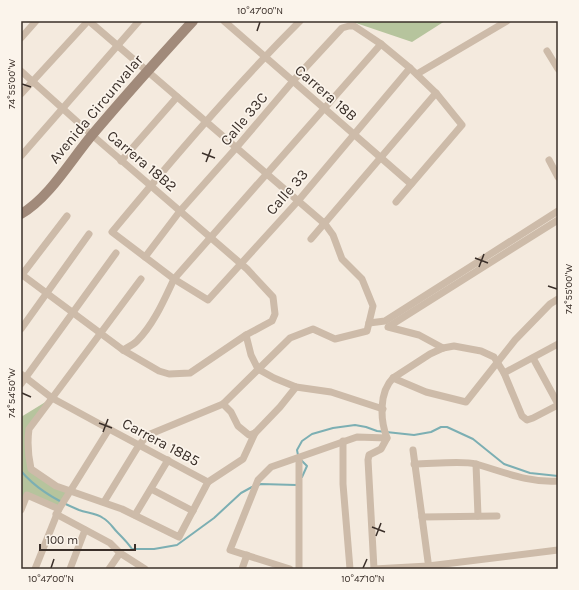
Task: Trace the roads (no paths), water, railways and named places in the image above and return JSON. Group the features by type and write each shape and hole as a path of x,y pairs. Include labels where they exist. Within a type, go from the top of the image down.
{"main road":[{"name":"Avenida Circunvalar","path":"21,214 27,211 46,194 92,135 147,71 193,21"}],"street":[{"path":"21,38 36,21"},
{"path":"21,94 89,21 324,224 333,235 342,260 362,279 372,306 367,331 335,339 312,329 290,338 223,404 148,434 139,445 104,502"},
{"path":"21,156 139,21"},
{"name":"Carrera 18B","path":"224,21 411,184"},
{"name":"Calle 33C","path":"300,21 264,56 151,185 112,232 145,258 180,211 293,81 342,28 354,26 381,44"},
{"path":"417,74 507,21"},
{"path":"381,44 417,74 436,93 462,125 396,202"},
{"name":"Calle 33","path":"123,350 136,342 150,325 164,301 174,279 381,44"},
{"path":"547,50 558,69"},
{"name":"Calle 33","path":"174,279 208,300 298,201 410,68"},
{"name":"Carrera 18B2","path":"21,71 92,135 241,263 272,297 275,314 272,321 246,335 190,373 169,374 159,371 123,350 21,275"},
{"path":"311,239 382,158 436,93"},
{"path":"121,160 177,97"},
{"path":"549,160 558,177"},
{"path":"369,323 385,320 558,211"},
{"path":"21,275 67,216"},
{"path":"443,348 419,336 388,327 557,221"},
{"path":"21,329 89,234"},
{"path":"21,384 23,376 73,312 116,253"},
{"path":"145,258 174,279"},
{"path":"141,279 29,429 28,457 31,469 56,486 104,502 135,515 179,537 208,482 243,459 255,434 296,387"},
{"path":"393,378 426,392 466,402 515,340 550,304 558,299"},
{"path":"246,335 251,355 258,369 274,378 296,387 331,392 383,409"},
{"path":"504,373 558,344"},
{"path":"387,438 383,428 383,399 388,383 393,378 430,354 443,348 454,346 482,351 494,358 504,373 522,416 527,420 558,404 533,358"},
{"name":"Carrera 18B5","path":"23,376 52,398 208,482"},
{"path":"223,404 231,412 238,426 248,435 255,434"},
{"path":"35,569 57,512 109,430"},
{"path":"290,569 230,550 258,480 271,467 343,441 356,437 387,438"},
{"path":"387,438 381,449 370,456 368,460 374,569 464,565 558,550"},
{"path":"343,441 343,484 350,569"},
{"path":"413,450 429,567"},
{"path":"299,458 299,569"},
{"path":"135,515 168,460"},
{"path":"414,464 476,464 519,478 558,481"},
{"path":"476,464 478,516"},
{"path":"151,489 192,511"},
{"path":"21,510 27,495 85,530 110,543 120,554 145,569"},
{"path":"422,517 498,516"},
{"path":"70,569 85,530"},
{"path":"109,569 120,554"},
{"path":"242,569 247,555"}],"waterway":[{"path":"298,455 297,450 302,441 312,434 333,428 355,425 377,431 414,435 431,432 441,427 447,427 473,439 504,464 530,473 558,476"},
{"path":"301,460 307,466 302,477"},
{"path":"21,471 34,484 55,499 79,510 97,515 105,520 132,549 154,549 177,545 214,518 241,493 252,487"},
{"path":"258,485 297,484"}]}
